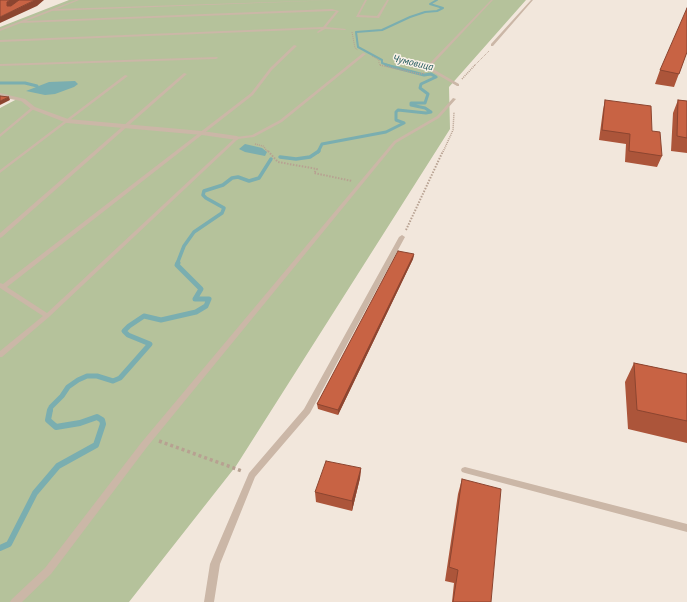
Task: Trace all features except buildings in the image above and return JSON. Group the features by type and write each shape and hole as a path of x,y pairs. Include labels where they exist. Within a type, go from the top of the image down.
{"street":[{"path":"0,95 23,100 33,108 67,121 126,125 237,138"}],"lane":[{"path":"0,30 78,0"},
{"path":"52,10 336,0"},
{"path":"366,0 357,16 378,17 388,0"},
{"path":"458,85 432,70 430,65 492,0"},
{"path":"492,45 532,0"},
{"path":"20,22 332,10 338,11 324,28 318,32"},
{"path":"0,41 324,28 345,29"},
{"path":"47,316 2,286 252,94 271,69 295,46"},
{"path":"0,355 47,316 237,138 253,136 281,121 364,54"},
{"path":"0,65 216,58"},
{"path":"0,236 185,74"},
{"path":"0,172 126,76"},
{"path":"15,602 48,571 150,438 395,142 438,117 454,99"},
{"path":"0,136 33,108"},
{"path":"209,602 215,564 252,475 307,411 402,237"},
{"path":"465,470 687,528"}],"path":[{"path":"345,29 351,30 355,48 364,54 379,60 381,66 419,74 426,73"},
{"path":"458,85 487,53 492,45"},
{"path":"402,237 453,130 454,99"},
{"path":"237,138 263,146 278,162 317,169 314,173 361,183"},
{"path":"150,438 252,475"}],"green space":[{"path":"69,0 526,0 449,87 450,129 236,466 129,602 0,602 0,108 17,99 0,97 0,27"}],"water":[{"path":"75,81 78,84 74,87 55,94 45,95 26,91 49,82"},
{"path":"245,144 262,148 267,152 265,156 245,152 239,149"}],"waterway":[{"name":"Чумовица","path":"390,66 382,63 382,60 358,47 356,32 382,30 410,17 425,12 437,11 443,8 430,4 437,0"},
{"name":"Чумовица","path":"318,152 322,144 386,132 404,123 396,120 396,112 398,110 426,113 431,112 425,108 411,105 411,103 425,103 428,94 420,88 421,84 436,77 431,74 424,75 386,65"},
{"path":"0,83 25,83 37,86"},
{"name":"Чумовица","path":"280,157 296,159 310,157 318,152"},
{"name":"Чумовица","path":"177,264 184,246 194,232 222,213 224,208 206,198 203,195 204,191 223,185 232,178 238,177 249,181 259,178 271,159"},
{"name":"Чумовица","path":"50,411 51,407 62,396 68,387 78,380 87,376 97,376 113,381 120,378 150,344 128,335 124,331 129,326 144,316 161,320 196,312 206,306 209,299 195,299 201,289 177,265 178,263"},
{"name":"Чумовица","path":"0,548 9,544 35,493 58,466 96,445 103,424 102,420 97,417 80,423 56,427 48,420 50,410"}]}
